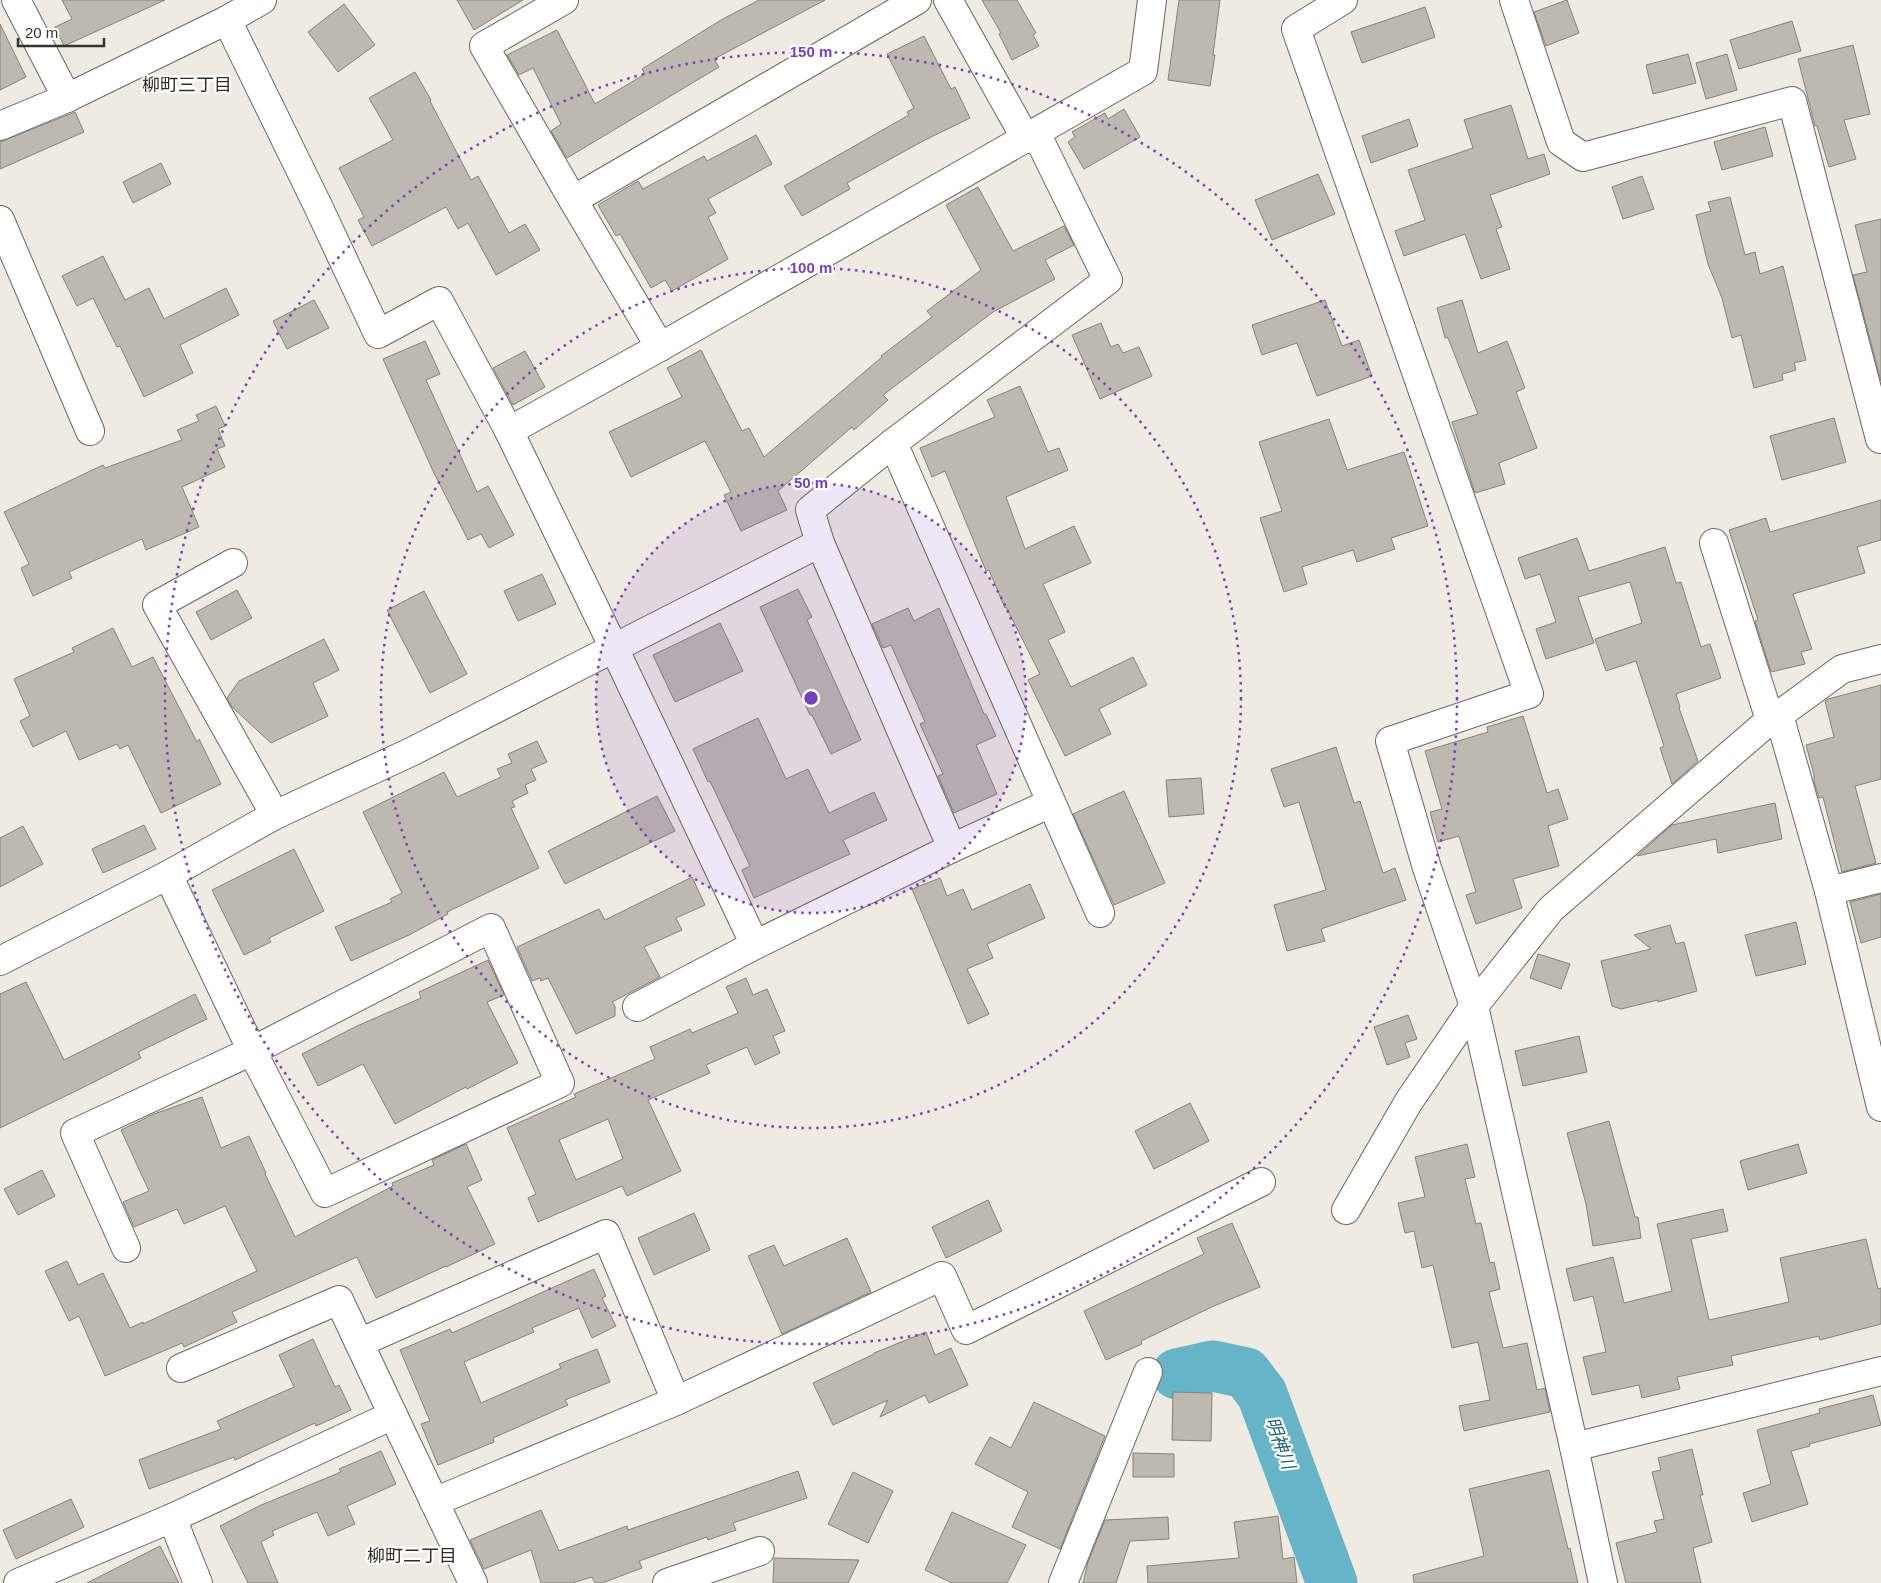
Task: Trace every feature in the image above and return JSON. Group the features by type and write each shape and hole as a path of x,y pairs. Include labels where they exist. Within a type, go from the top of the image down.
{"street":[{"path":"16,0 67,98"},
{"path":"0,126 67,98 226,20 262,0"},
{"path":"564,0 484,46 660,347"},
{"path":"573,200 917,0"},
{"path":"948,0 1031,136 1108,280 893,443 810,510 820,543 952,848"},
{"path":"509,432 1143,71 1152,0"},
{"path":"1343,0 1296,29 1528,694 1390,741 1427,868 1474,1006 1603,1583"},
{"path":"1514,0 1561,142 1583,157 1792,101 1880,439"},
{"path":"226,20 318,206 378,334 439,301 509,432 614,648 754,945"},
{"path":"0,220 90,431"},
{"path":"893,443 1100,913"},
{"path":"0,961 168,875 275,815 411,752 820,543"},
{"path":"1714,543 1775,717 1829,891 1881,1107"},
{"path":"233,563 157,605 275,815"},
{"path":"1346,1210 1409,1101 1474,1006 1551,909 1775,717 1842,669 1881,659"},
{"path":"637,1006 754,945 952,848 1051,803"},
{"path":"126,1248 75,1133 252,1051 491,928 560,1083 325,1193 252,1051 168,875"},
{"path":"1829,891 1881,878"},
{"path":"434,1502 676,1401 942,1276 966,1330 1260,1182"},
{"path":"359,1343 606,1234 676,1401"},
{"path":"181,1368 339,1300 473,1583"},
{"path":"1574,1447 1881,1371"},
{"path":"1062,1583 1148,1372"},
{"path":"18,1583 172,1518 393,1415"},
{"path":"172,1518 198,1583"},
{"path":"667,1583 760,1551"}],"building":[{"path":"62,0 165,0 64,46 55,27 72,19"},
{"path":"457,0 523,0 474,30"},
{"path":"759,0 825,0 714,59 719,67 567,158 551,131 561,124 533,68 519,75 507,55 557,30 595,104 645,74 642,69 721,20"},
{"path":"982,0 1017,0 1036,33 1033,35 1039,46 1012,60 999,34 1001,33"},
{"path":"1179,0 1220,0 1210,86 1168,80"},
{"path":"1567,0 1579,33 1546,46 1534,12"},
{"path":"344,4 375,45 338,72 308,32"},
{"path":"1425,7 1435,37 1362,63 1351,32"},
{"path":"1792,21 1801,51 1739,69 1730,40"},
{"path":"0,24 26,77 0,90"},
{"path":"924,36 951,89 955,87 970,118 923,141 847,183 850,189 802,216 784,186 909,115 907,112 914,108 887,54"},
{"path":"1853,45 1870,114 1844,120 1856,159 1829,167 1817,126 1815,126 1798,59"},
{"path":"1688,54 1696,83 1653,94 1646,65"},
{"path":"1727,54 1737,90 1706,99 1696,63"},
{"path":"415,72 471,180 478,176 509,233 525,224 540,250 496,275 468,223 458,229 446,207 372,246 358,220 364,217 339,168 393,140 369,98"},
{"path":"1511,105 1528,159 1544,154 1550,174 1490,195 1502,227 1496,229 1510,269 1481,279 1465,234 1404,256 1395,231 1425,220 1408,170 1473,148 1464,120"},
{"path":"1124,109 1140,137 1084,169 1068,142 1075,137 1072,132 1105,113 1108,119"},
{"path":"75,112 84,132 0,169 0,142"},
{"path":"1409,119 1418,146 1371,163 1362,136"},
{"path":"1765,127 1773,156 1722,170 1714,142"},
{"path":"756,135 772,164 708,199 716,213 708,217 728,259 672,291 665,280 651,288 620,234 616,236 598,205 638,181 643,189 704,156 707,161"},
{"path":"161,163 171,184 133,203 123,182"},
{"path":"1318,174 1335,214 1272,240 1255,200"},
{"path":"1642,176 1654,209 1623,219 1612,187"},
{"path":"978,187 1013,251 1064,226 1074,245 1045,260 1055,279 993,312 883,395 888,400 854,430 852,427 778,491 787,510 741,531 724,495 731,492 705,441 631,477 609,432 682,397 667,368 701,350 742,431 749,428 764,457 881,356 932,317 927,311 981,270 946,205"},
{"path":"1730,197 1745,255 1755,252 1760,274 1783,266 1806,360 1794,363 1796,370 1782,374 1783,380 1754,388 1741,335 1732,338 1722,298 1708,264 1696,215 1711,211 1708,202"},
{"path":"1881,219 1881,381 1853,275 1867,272 1855,225"},
{"path":"103,256 125,300 149,288 164,319 226,288 239,315 180,345 193,373 144,397 120,346 117,347 93,298 77,306 62,276"},
{"path":"314,300 329,328 287,349 273,321"},
{"path":"1325,300 1342,346 1359,340 1372,376 1317,396 1297,343 1262,355 1252,325"},
{"path":"1462,300 1478,353 1507,341 1525,388 1516,392 1537,448 1499,463 1505,484 1475,493 1452,422 1478,414 1448,338 1445,338 1437,308"},
{"path":"1101,323 1111,347 1118,344 1123,353 1139,347 1152,376 1100,399 1072,335"},
{"path":"425,341 440,374 426,380 477,492 488,486 514,535 489,548 481,534 468,540 433,471 383,359"},
{"path":"525,351 545,387 513,405 493,368"},
{"path":"1020,386 1048,452 1059,448 1068,470 1006,497 1025,549 1074,526 1091,563 1043,584 1065,632 1048,640 1071,687 1133,657 1147,685 1099,709 1111,734 1065,756 1028,680 1040,674 1005,608 989,570 986,571 945,471 932,477 920,448 995,417 987,400"},
{"path":"216,406 225,426 218,429 225,446 217,449 225,467 182,487 199,527 146,550 142,539 69,572 72,578 33,596 21,568 29,564 4,512 103,465 105,468 182,440 177,430 199,421 196,415"},
{"path":"1834,418 1846,462 1782,480 1770,436"},
{"path":"1329,419 1347,470 1404,452 1428,526 1391,538 1395,549 1357,562 1353,550 1302,567 1307,584 1284,592 1260,518 1282,511 1259,442"},
{"path":"1881,500 1881,540 1857,547 1865,573 1793,594 1812,649 1801,652 1805,664 1771,672 1755,621 1758,620 1729,530 1766,518 1770,532"},
{"path":"1577,538 1589,571 1665,547 1676,583 1681,582 1701,647 1710,644 1721,678 1676,694 1679,708 1698,761 1672,784 1660,748 1664,746 1636,661 1606,671 1595,639 1642,623 1630,582 1578,597 1594,643 1546,659 1536,629 1556,622 1540,574 1525,579 1518,558"},
{"path":"542,574 556,604 518,621 504,591"},
{"path":"798,589 812,617 807,620 861,740 831,754 812,715 810,715 760,607"},
{"path":"237,590 252,618 211,640 196,612"},
{"path":"424,591 467,674 430,693 387,610"},
{"path":"908,608 914,621 939,608 984,714 986,714 996,736 976,745 997,794 954,813 938,776 943,774 920,724 925,722 891,645 883,648 872,624"},
{"path":"720,623 743,671 675,702 653,655"},
{"path":"113,628 132,667 153,657 197,742 199,739 221,784 161,813 128,745 120,749 117,744 79,760 66,731 33,747 20,721 30,716 14,679 74,652 72,648"},
{"path":"324,639 339,670 313,683 328,716 271,743 231,706 227,698 239,681"},
{"path":"1881,685 1881,779 1855,786 1876,863 1842,872 1823,797 1819,798 1806,745 1834,737 1825,701"},
{"path":"1523,716 1547,793 1558,789 1568,819 1548,826 1559,866 1513,879 1522,908 1476,924 1466,895 1476,892 1459,836 1438,842 1430,812 1442,809 1425,751 1488,732 1487,727"},
{"path":"758,718 786,779 808,769 829,813 874,792 887,820 843,840 850,854 754,898 742,870 750,866 693,749"},
{"path":"537,741 547,762 531,769 536,780 525,785 528,793 512,801 515,807 511,808 539,868 447,912 448,914 409,935 351,961 335,927 392,902 390,899 402,893 363,812 444,772 457,797 501,777 497,769 512,763 508,754"},
{"path":"1336,747 1354,803 1360,801 1383,873 1395,868 1406,900 1321,929 1325,941 1287,951 1274,905 1326,890 1299,802 1284,807 1271,769"},
{"path":"1201,778 1204,814 1169,817 1166,780"},
{"path":"1124,791 1165,883 1114,905 1073,814"},
{"path":"657,796 675,831 565,884 548,851"},
{"path":"1775,803 1782,839 1718,853 1716,839 1637,856 1672,825"},
{"path":"144,825 156,849 103,873 92,849"},
{"path":"23,826 43,864 0,887 0,838"},
{"path":"294,849 324,911 269,938 271,942 244,955 212,890"},
{"path":"692,877 705,905 676,918 682,930 644,947 660,977 612,1002 615,1006 615,1016 576,1034 548,978 541,981 540,978 532,981 517,947 599,909 605,920"},
{"path":"940,878 947,896 963,889 972,910 1030,884 1045,918 987,944 993,958 967,969 989,1014 968,1024 912,889"},
{"path":"1881,894 1881,937 1861,943 1850,902"},
{"path":"1796,922 1806,964 1756,976 1745,935"},
{"path":"1670,925 1676,944 1684,942 1697,991 1658,1002 1658,1000 1621,1009 1612,1006 1601,961 1651,949 1634,935"},
{"path":"1538,954 1570,964 1561,989 1530,978"},
{"path":"488,960 504,995 487,1002 518,1063 467,1089 466,1087 395,1124 363,1064 318,1086 302,1054 357,1026 421,998 419,992"},
{"path":"746,978 753,995 767,989 785,1031 773,1036 780,1053 755,1065 747,1047 706,1065 710,1073 648,1100 681,1171 627,1196 622,1186 538,1222 528,1198 536,1194 507,1128 576,1097 574,1094 655,1059 650,1047 690,1029 692,1033 738,1013 726,987","holes":["608,1119 623,1159 576,1180 559,1140"]},
{"path":"26,982 64,1060 195,994 207,1019 138,1052 141,1058 0,1128 0,994"},
{"path":"1408,1015 1417,1039 1405,1043 1410,1057 1387,1065 1374,1027"},
{"path":"1579,1036 1587,1072 1523,1086 1515,1051"},
{"path":"202,1097 221,1148 249,1136 295,1237 393,1186 392,1183 434,1165 432,1160 466,1144 482,1180 467,1187 495,1244 376,1298 357,1257 232,1312 237,1322 184,1347 182,1343 105,1376 79,1316 69,1321 45,1271 67,1261 78,1285 103,1273 130,1328 143,1322 143,1324 257,1271 225,1206 184,1224 177,1209 134,1227 123,1202 149,1191 121,1130 154,1114"},
{"path":"1190,1103 1209,1141 1154,1169 1135,1131"},
{"path":"1609,1121 1635,1217 1638,1217 1641,1238 1593,1246 1586,1204 1567,1133"},
{"path":"1467,1144 1475,1177 1465,1179 1476,1224 1481,1223 1490,1263 1494,1262 1500,1289 1489,1292 1503,1348 1527,1343 1537,1390 1545,1388 1550,1412 1464,1431 1459,1406 1490,1400 1478,1342 1452,1348 1433,1265 1422,1268 1414,1231 1405,1233 1398,1203 1425,1197 1415,1157"},
{"path":"1798,1144 1807,1173 1748,1190 1740,1161"},
{"path":"42,1170 55,1196 18,1215 4,1189"},
{"path":"988,1200 1002,1231 946,1258 932,1227"},
{"path":"1723,1209 1728,1231 1691,1239 1709,1320 1789,1302 1780,1258 1866,1239 1878,1289 1881,1288 1881,1324 1820,1340 1819,1336 1731,1356 1733,1365 1677,1377 1680,1389 1642,1398 1639,1385 1592,1395 1583,1357 1606,1352 1593,1296 1574,1301 1566,1269 1613,1257 1624,1303 1672,1291 1657,1224"},
{"path":"694,1213 710,1250 654,1275 638,1238"},
{"path":"1232,1223 1260,1287 1214,1306 1141,1341 1142,1344 1106,1360 1084,1311 1204,1254 1197,1238"},
{"path":"847,1238 871,1292 782,1334 748,1256 774,1245 784,1266"},
{"path":"594,1269 606,1296 602,1298 616,1326 592,1338 579,1308 532,1328 534,1332 464,1362 481,1403 561,1368 559,1364 597,1349 610,1382 565,1400 568,1405 493,1438 494,1442 438,1465 421,1424 430,1421 400,1350 450,1329 452,1333"},
{"path":"926,1332 935,1355 951,1348 968,1385 929,1403 925,1395 880,1417 888,1400 833,1425 813,1383 874,1353"},
{"path":"313,1339 335,1387 339,1385 351,1410 316,1426 315,1423 235,1460 234,1457 149,1489 139,1460 221,1429 217,1421 294,1387 279,1355"},
{"path":"1173,1392 1212,1393 1211,1441 1172,1440"},
{"path":"1873,1395 1881,1425 1809,1444 1810,1446 1791,1451 1808,1504 1752,1522 1743,1493 1771,1484 1757,1430 1820,1413 1819,1409"},
{"path":"1034,1402 1105,1436 1060,1549 1012,1527 1028,1492 975,1464 990,1437 1011,1448"},
{"path":"1692,1449 1703,1495 1700,1495 1712,1542 1693,1548 1701,1583 1626,1583 1616,1543 1657,1532 1654,1521 1664,1519 1652,1472 1661,1470 1658,1458"},
{"path":"381,1451 396,1484 347,1506 355,1524 328,1536 317,1512 272,1531 274,1535 261,1542 278,1583 248,1583 220,1526 259,1506 341,1472 339,1469"},
{"path":"1133,1453 1174,1454 1174,1477 1133,1477"},
{"path":"1549,1470 1578,1583 1414,1583 1413,1575 1484,1556 1469,1489"},
{"path":"798,1471 807,1498 733,1523 736,1530 708,1540 707,1537 639,1561 642,1568 602,1583 595,1583 592,1577 572,1583 541,1583 531,1550 484,1569 470,1540 541,1510 559,1551 627,1526 628,1530"},
{"path":"853,1472 893,1491 868,1543 828,1524"},
{"path":"71,1499 84,1527 16,1559 3,1530"},
{"path":"952,1512 1026,1545 1007,1583 952,1583 925,1570"},
{"path":"1278,1516 1283,1559 1294,1557 1297,1583 1148,1583 1147,1566 1239,1558 1234,1522"},
{"path":"1168,1517 1169,1539 1130,1541 1116,1583 1083,1583 1088,1562 1105,1520"},
{"path":"160,1546 179,1583 87,1583"},
{"path":"774,1558 859,1560 848,1583 773,1583"}],"waterway":[{"name":"明神川","path":"1177,1374 1213,1366 1246,1373 1262,1394 1332,1583"}],"district":[{"name":"柳町三丁目","path":"187,85"},
{"name":"柳町二丁目","path":"412,1556"}]}
